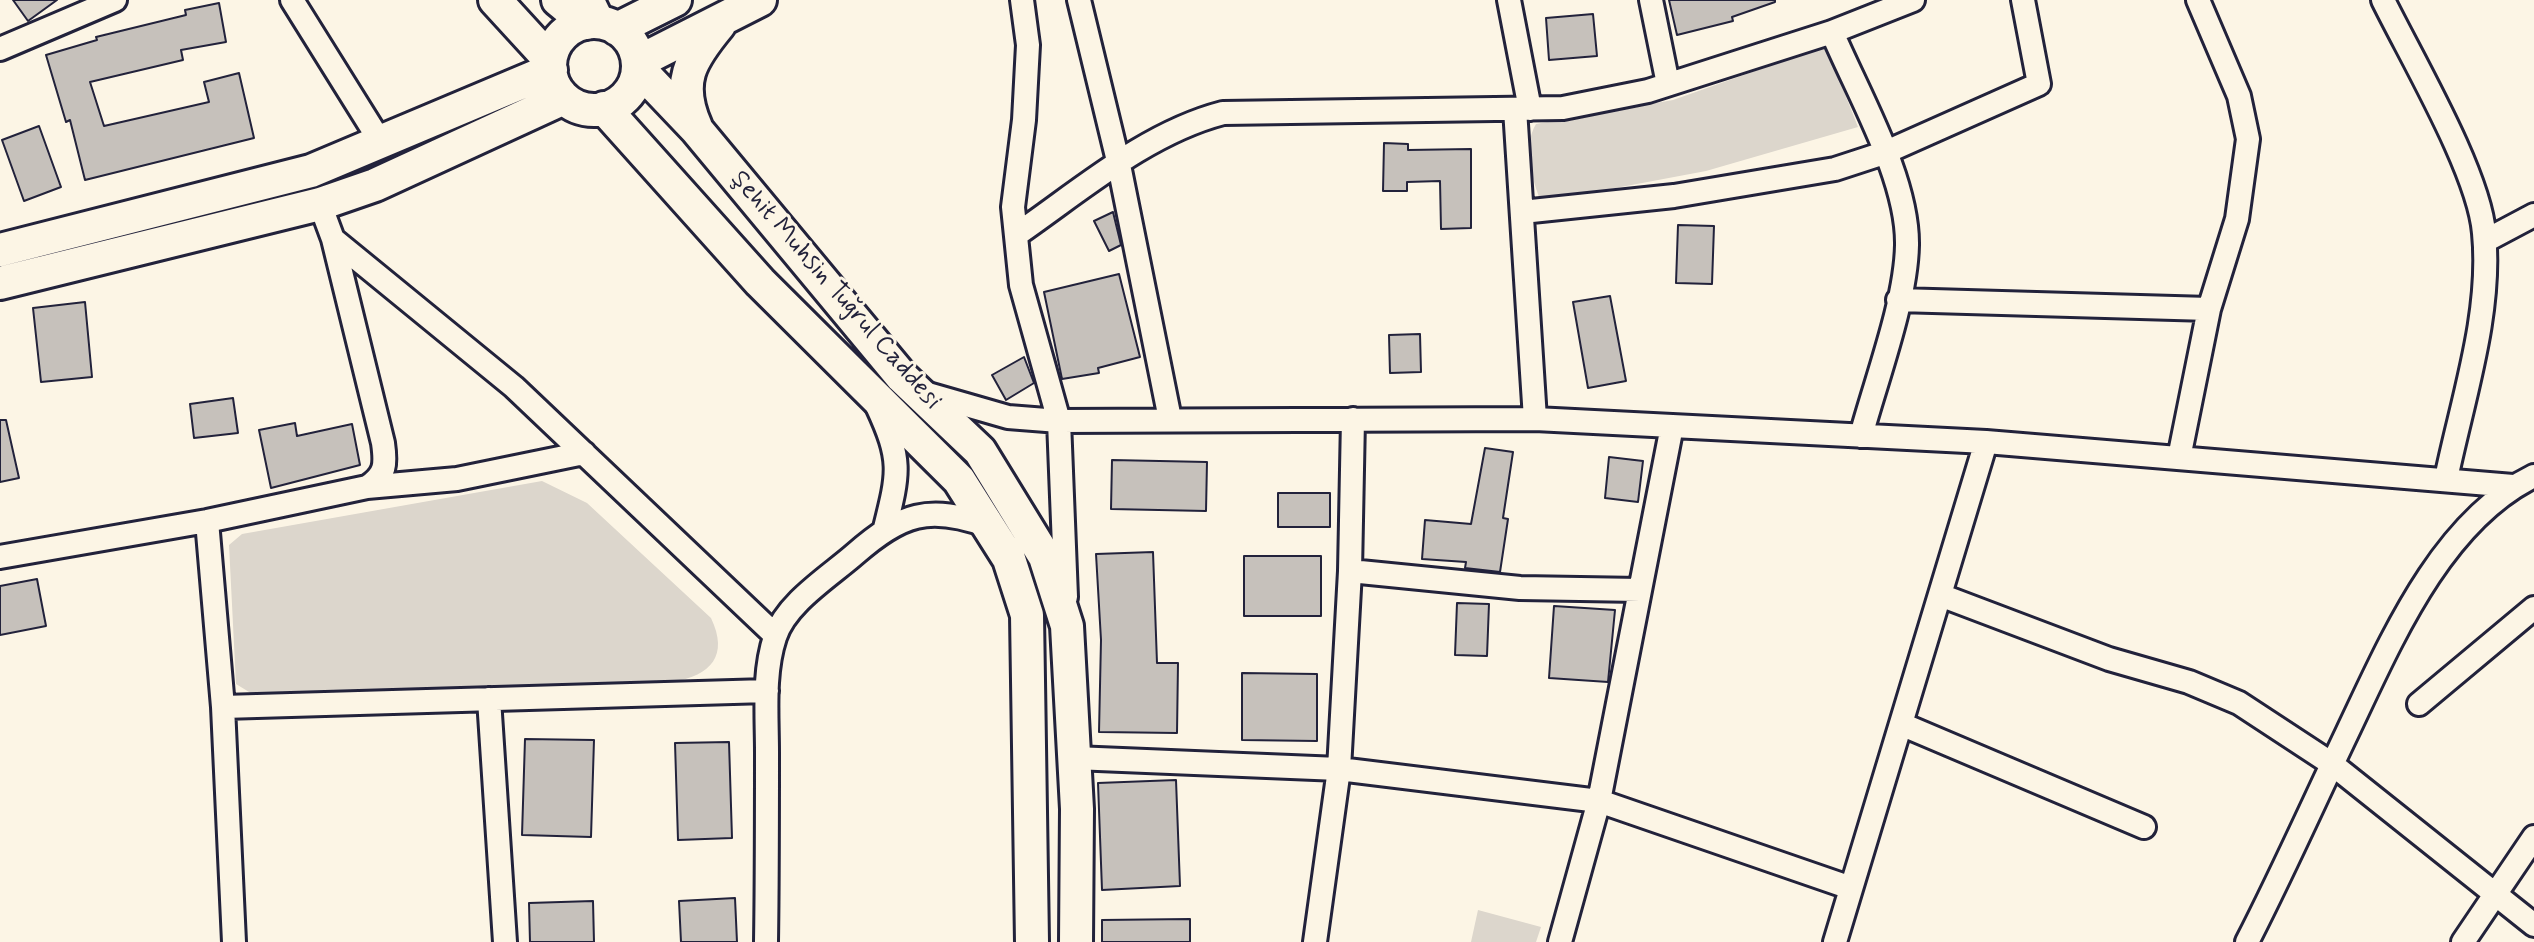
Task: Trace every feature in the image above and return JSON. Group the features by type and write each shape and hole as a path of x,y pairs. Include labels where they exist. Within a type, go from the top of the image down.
{"main road":[{"path":"495,0 584,108 604,108 628,93 638,65 631,42 600,19 558,0"},
{"path":"555,76 561,37 600,19 675,0"},
{"path":"638,65 760,0"},
{"path":"697,130 686,104 688,71 724,19"},
{"name":"Şehit Muhsin Tuğrul Caddesi","path":"638,65 697,130 915,391 980,451 1045,557 1067,626 1074,758 1076,942"},
{"path":"0,250 311,171 380,141 555,76"},
{"path":"0,283 320,204 375,185 555,76"},
{"name":"Şehit Muhsin Tuğrul Caddesi","path":"604,108 760,282 959,480 1009,559 1027,615 1032,942"}],"street":[{"path":"0,49 115,0"},
{"path":"292,0 380,141"},
{"path":"1022,0 1028,45 1024,120 1013,207 1021,285 1059,421 1067,626"},
{"path":"1079,0 1119,165 1170,419"},
{"path":"1509,0 1523,109 1522,212 1535,419"},
{"path":"1651,0 1668,84"},
{"path":"1016,235 1119,165 1191,121 1223,113 1563,108 1668,84 1832,32 1913,0"},
{"path":"1522,212 1674,196 1835,169 1884,153 2039,84 2023,0"},
{"path":"2179,458 2209,309 2237,219 2248,139 2239,96 2198,0"},
{"path":"2383,0 2467,171 2485,241 2484,284 2446,479"},
{"path":"1832,32 1884,153 1902,204 1907,245 1898,300 1861,436"},
{"path":"320,204 333,239 386,464 379,479 367,487"},
{"path":"2485,241 2534,215"},
{"path":"333,239 514,387 775,635"},
{"path":"1898,300 2209,309"},
{"path":"915,391 1008,417 1059,421 1535,419 1986,442 2513,486"},
{"path":"871,392 894,443 898,463 885,528"},
{"path":"1315,942 1339,769 1350,571 1353,419"},
{"path":"1560,942 1599,801 1672,426"},
{"path":"1835,942 1986,442"},
{"path":"0,557 207,521 367,487 457,479 584,453"},
{"path":"2247,942 2387,648 2433,568 2478,518 2513,486 2534,476"},
{"path":"766,942 767,691 775,635 794,608 885,528 913,515 938,513 961,516 988,526"},
{"path":"207,521 223,707 234,942"},
{"path":"1350,571 1520,588 1640,590"},
{"path":"1940,595 2109,659 2189,682 2239,703 2332,764 2534,925"},
{"path":"2419,704 2534,608"},
{"path":"223,707 767,691"},
{"path":"489,699 505,942"},
{"path":"1901,724 2144,827"},
{"path":"1074,758 1339,769 1599,801 1851,888"},
{"path":"2463,942 2534,837"}],"shaded area":[{"path":"1826,46 1858,127 1706,171 1541,202 1529,153 1536,124 1673,100"},
{"path":"542,481 587,503 711,618 718,643 713,662 706,669 673,682 254,695 236,684 229,545 242,534"},
{"path":"1478,910 1541,927 1536,942 1471,942"}],"building":[{"path":"13,0 57,0 28,21"},
{"path":"1669,0 1775,2 1732,17 1733,21 1677,35"},
{"path":"219,3 226,42 181,50 183,60 90,82 104,126 209,102 204,82 239,73 254,138 85,180 70,120 66,122 46,55 97,40 96,37 186,15 185,10"},
{"path":"1593,14 1597,56 1549,60 1546,18"},
{"path":"39,126 61,187 24,201 2,140"},
{"path":"1384,143 1408,144 1408,150 1471,149 1471,228 1441,229 1440,181 1407,182 1407,191 1383,191"},
{"path":"1113,212 1121,245 1109,251 1094,221"},
{"path":"1678,225 1714,226 1712,284 1676,283"},
{"path":"1119,274 1140,357 1098,368 1099,373 1062,379 1044,292"},
{"path":"1610,296 1626,381 1588,388 1573,302"},
{"path":"85,302 92,377 41,382 33,308"},
{"path":"1420,334 1421,372 1390,373 1389,335"},
{"path":"1024,357 1034,383 1006,400 992,375"},
{"path":"233,398 238,433 194,438 190,404"},
{"path":"0,420 6,420 19,478 0,482"},
{"path":"295,423 297,436 352,424 360,465 271,488 259,430"},
{"path":"1485,448 1513,452 1503,518 1508,519 1500,572 1465,568 1466,562 1422,559 1425,520 1471,524"},
{"path":"1609,457 1643,461 1638,502 1605,498"},
{"path":"1112,460 1207,462 1206,511 1111,509"},
{"path":"1278,493 1330,493 1330,527 1278,527"},
{"path":"1153,552 1157,663 1178,663 1177,733 1099,732 1101,640 1096,554"},
{"path":"1244,556 1321,556 1321,616 1244,616"},
{"path":"37,579 46,626 0,635 0,586"},
{"path":"1457,603 1489,604 1487,656 1455,655"},
{"path":"1554,606 1615,610 1608,682 1549,678"},
{"path":"1242,673 1317,674 1317,741 1242,740"},
{"path":"525,739 594,740 591,837 522,835"},
{"path":"729,742 732,838 678,840 675,743"},
{"path":"1176,780 1180,886 1102,890 1098,783"},
{"path":"735,898 737,942 681,942 679,901"},
{"path":"593,901 594,942 530,942 529,903"},
{"path":"1190,919 1190,942 1102,942 1102,920"}]}
